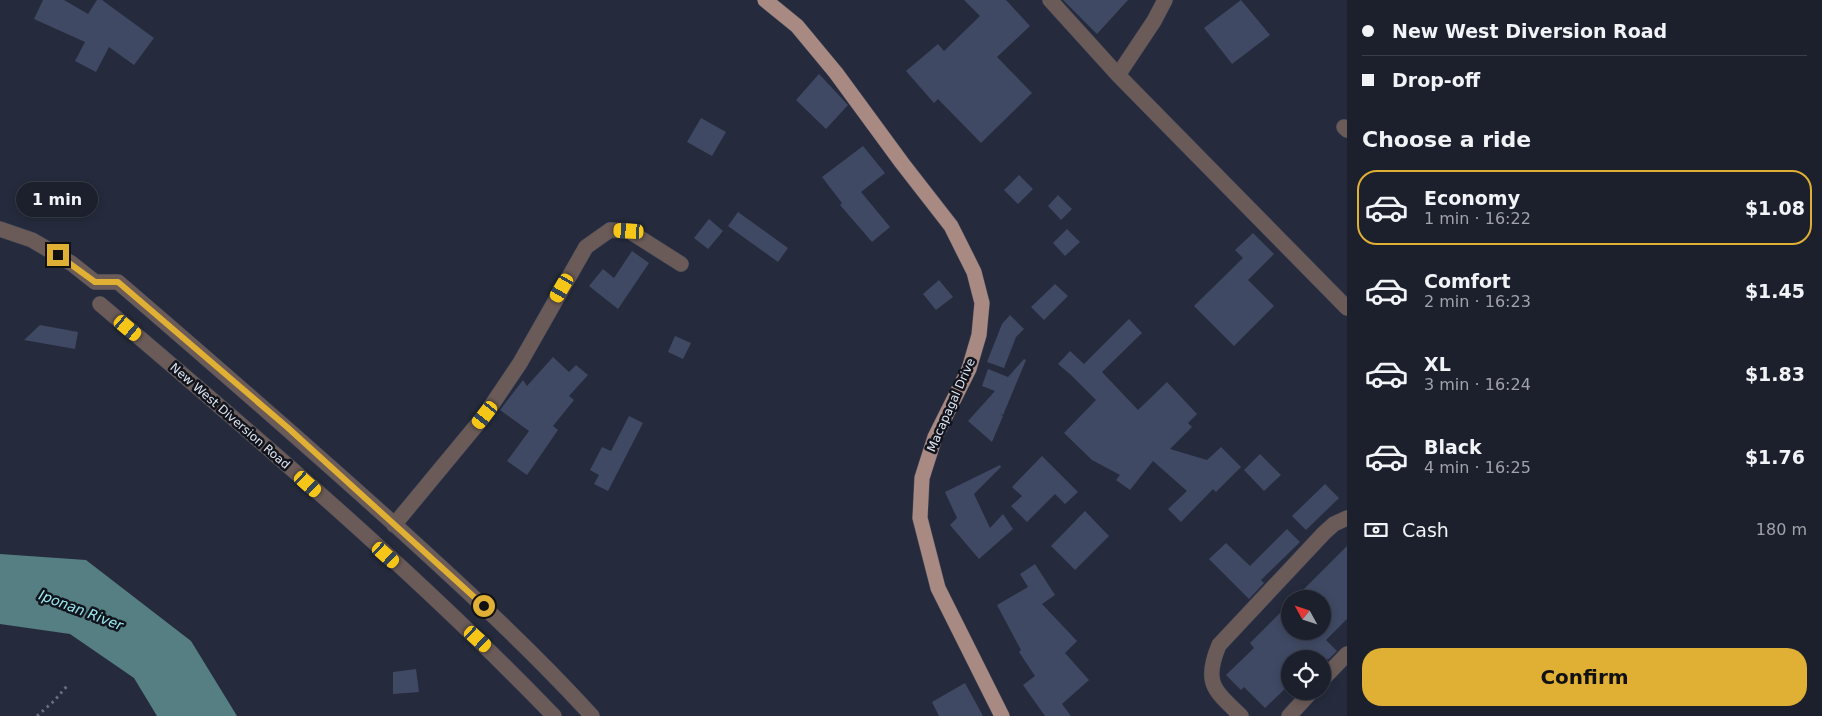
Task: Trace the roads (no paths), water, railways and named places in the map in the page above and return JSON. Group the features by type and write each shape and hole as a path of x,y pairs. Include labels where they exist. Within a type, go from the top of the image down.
{"main road":[{"name":"Macapagal Drive","path":"765,0 797,26 836,73 951,226 974,272 982,303 979,335 969,369 935,437 922,478 920,518 938,588 1002,716"}],"street":[{"path":"1050,0 1118,76 1347,308"},
{"path":"1118,76 1154,21 1165,0"},
{"path":"0,228 32,240 71,263 95,282 118,282 287,427 512,632 592,716"},
{"path":"394,525 485,415 520,363 586,247 610,230 629,231 681,264"},
{"path":"95,282 100,304"},
{"path":"100,304 118,282"},
{"name":"New West Diversion Road","path":"100,304 268,448 416,582 492,652 554,716"},
{"path":"1241,716 1219,695 1210,679 1212,660 1219,645 1324,533 1334,524 1347,518"},
{"path":"1331,671 1347,654"},
{"path":"1289,716 1304,700"}],"water":[{"name":"Iponan River","path":"0,554 86,560 191,641 237,716 157,716 134,678 70,634 0,624"}]}
